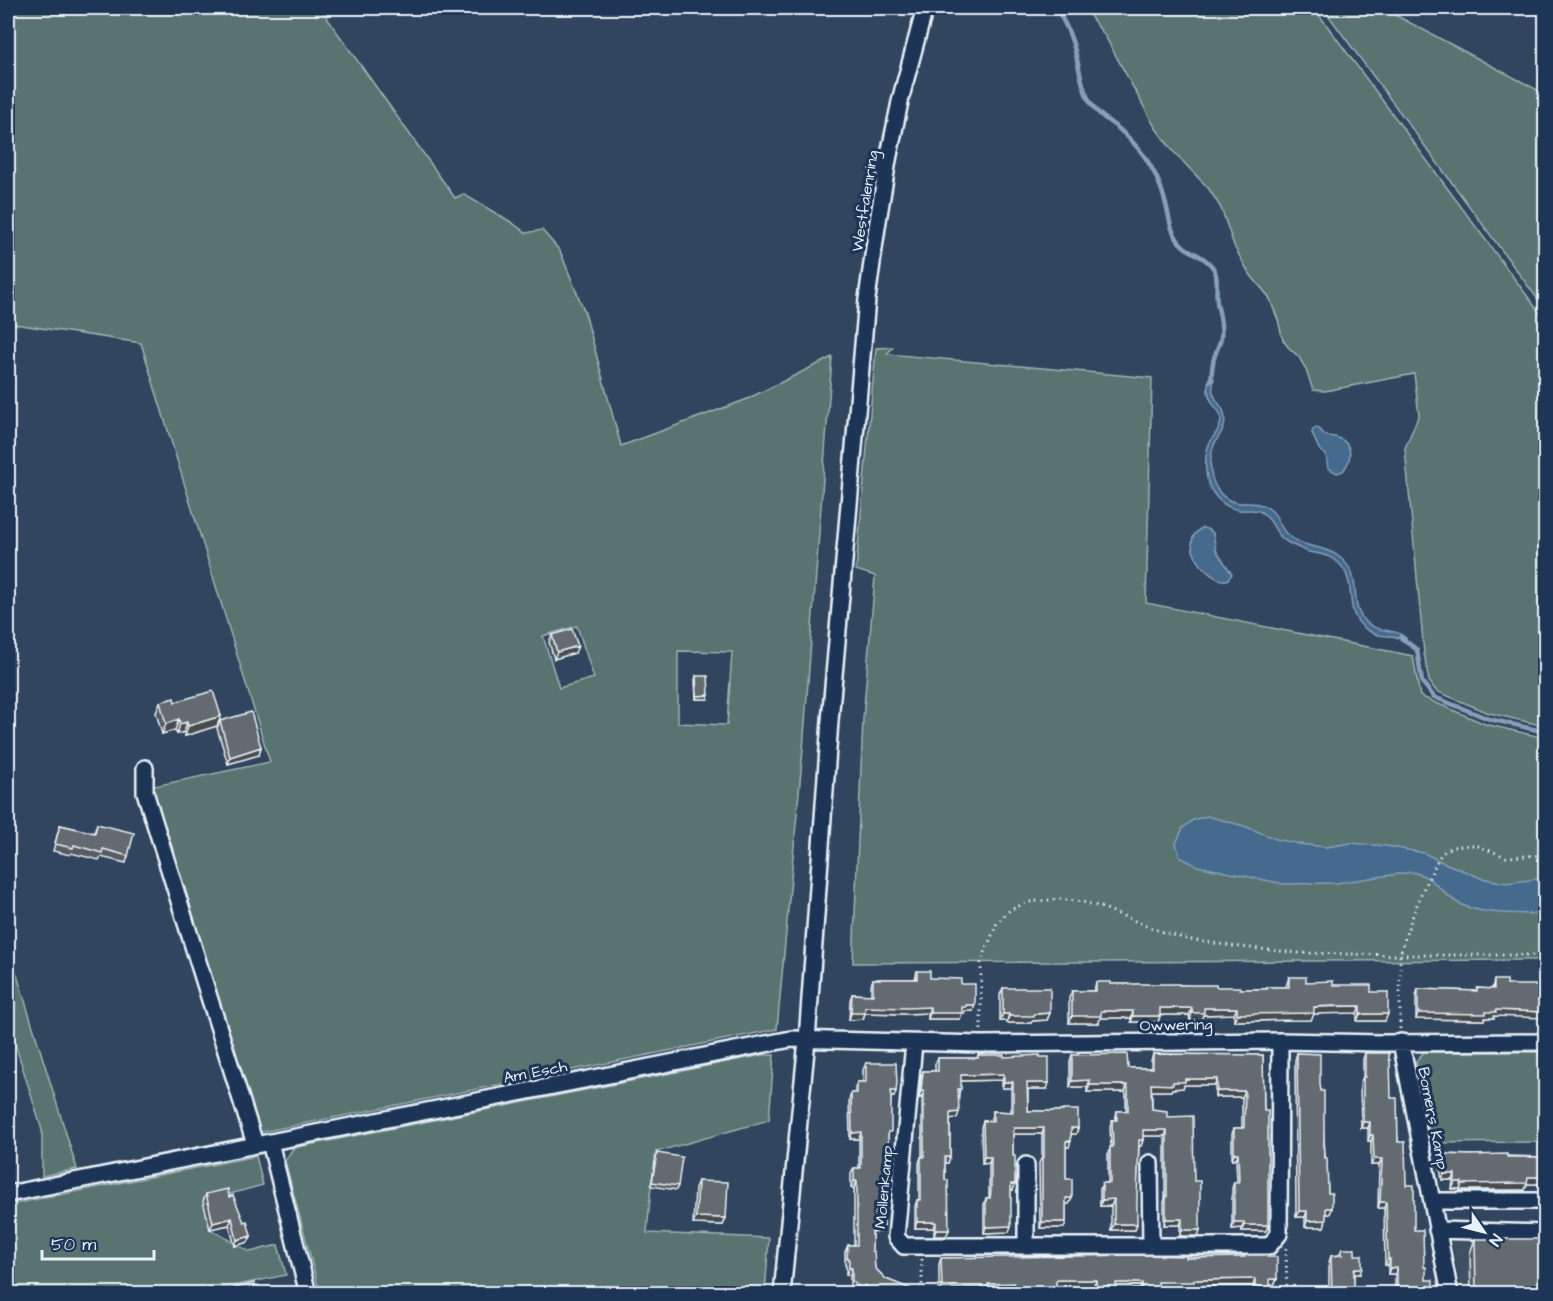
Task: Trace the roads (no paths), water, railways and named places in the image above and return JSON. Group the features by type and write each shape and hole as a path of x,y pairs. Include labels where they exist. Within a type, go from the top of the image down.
{"street":[{"name":"Westfalenring","path":"782,1293 807,1040 829,732 867,299 888,160 901,97 925,8"},
{"path":"145,768 145,792 263,1143 308,1293"},
{"name":"Am Esch","path":"8,1194 791,1039 807,1040"},
{"name":"Owwering","path":"807,1040 981,1044 1280,1041 1545,1042"},
{"name":"Möllenkamp","path":"914,1042 896,1237 904,1246 1269,1246 1279,1234 1280,1041"},
{"name":"Bomers Kamp","path":"1401,1042 1450,1293"},
{"path":"1150,1163 1151,1246"},
{"path":"1026,1165 1026,1246"},
{"path":"1432,1201 1545,1201"},
{"path":"1437,1230 1545,1233"}],"water":[{"path":"1209,378 1214,378 1213,392 1225,415 1224,426 1214,445 1211,460 1212,478 1220,493 1234,502 1256,503 1268,508 1276,516 1285,532 1294,539 1338,556 1352,572 1357,606 1365,621 1375,628 1400,634 1406,638 1404,642 1399,638 1373,633 1362,626 1353,610 1347,576 1335,560 1325,555 1306,551 1284,540 1261,512 1232,508 1220,501 1212,491 1207,478 1207,451 1221,420 1220,413 1209,394"},
{"path":"1317,427 1325,435 1338,438 1347,444 1350,457 1343,471 1337,473 1328,468 1326,455 1319,449 1312,433"},
{"path":"1202,528 1213,533 1216,550 1232,574 1229,579 1219,579 1212,575 1198,560 1192,542 1195,534"},
{"path":"1207,816 1244,826 1276,839 1299,844 1326,847 1351,843 1424,853 1481,878 1506,883 1545,878 1545,914 1503,913 1471,908 1454,900 1428,878 1412,872 1336,883 1284,884 1197,866 1180,857 1176,843 1183,828 1193,820"}],"waterway":[{"path":"1056,8 1071,39 1088,99 1101,115 1136,145 1152,168 1159,182 1171,225 1181,244 1213,267 1217,281 1221,333 1213,361 1211,381"},
{"path":"1401,637 1417,650 1422,682 1434,697 1489,719 1546,732"}]}
